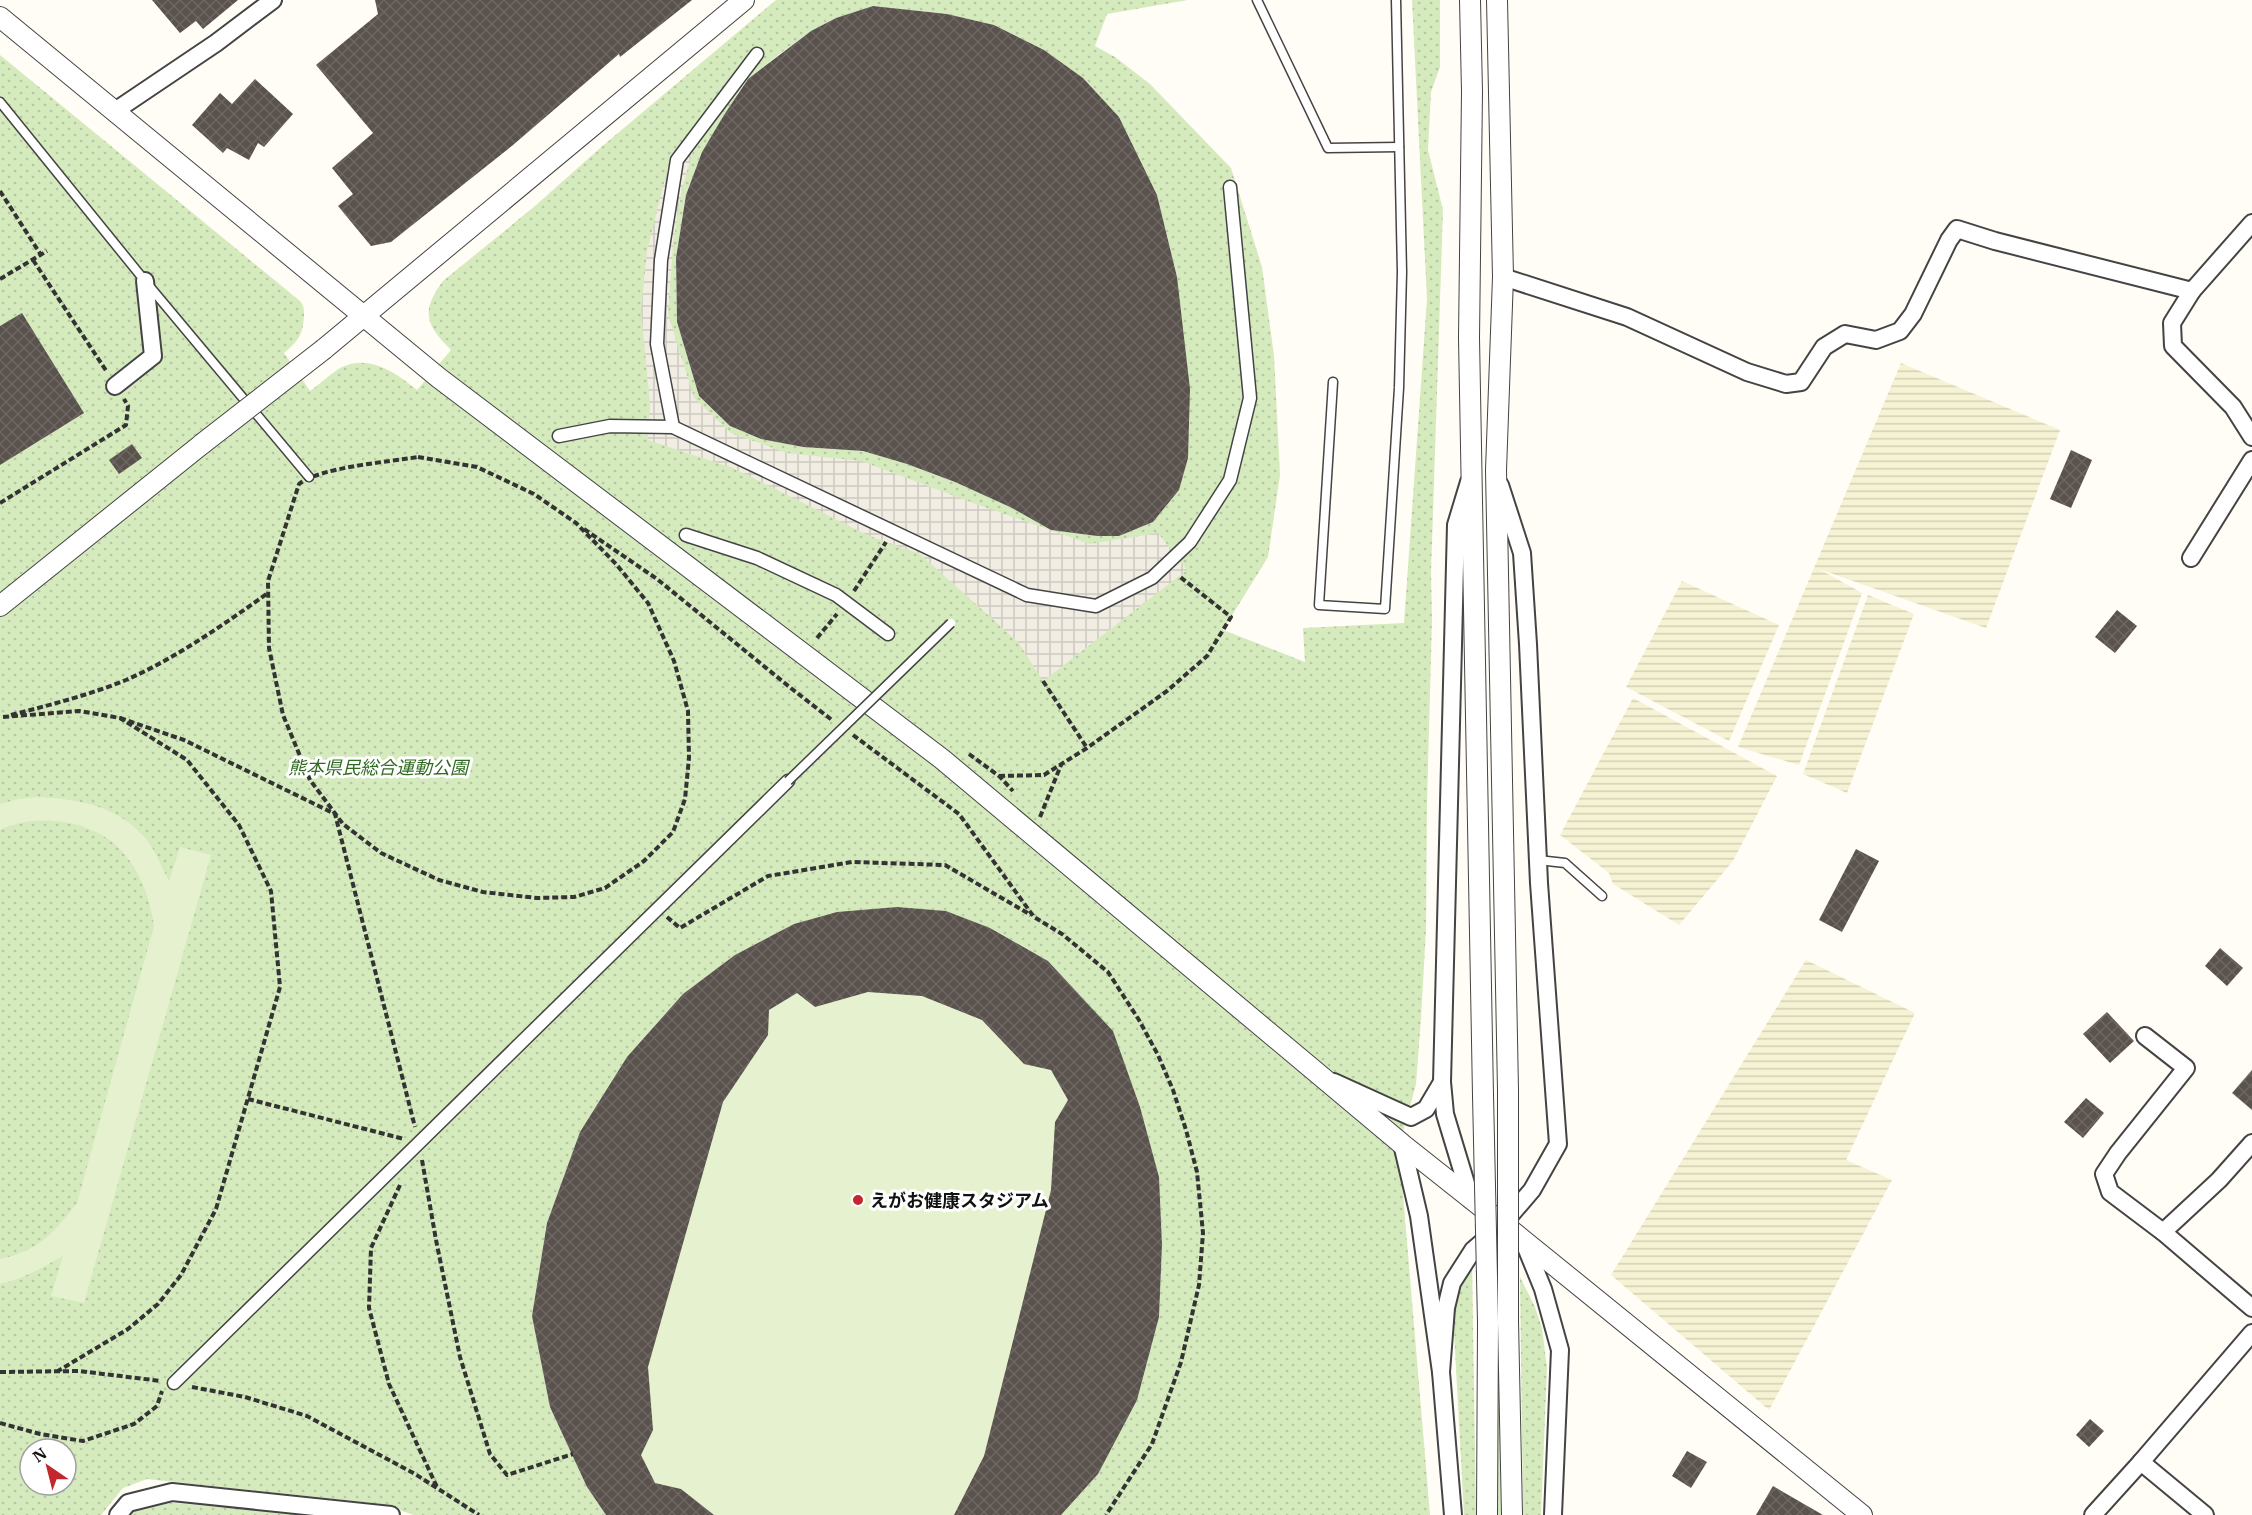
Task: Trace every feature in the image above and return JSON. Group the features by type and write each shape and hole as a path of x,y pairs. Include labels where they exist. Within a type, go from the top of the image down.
{"street":[{"path":"115,111 216,43 273,0"},
{"path":"0,606 324,349 744,0"},
{"path":"1470,0 1472,92 1469,339 1488,1322 1487,1515"},
{"path":"1497,0 1503,277 1496,470 1508,1090 1508,1321 1512,1515"},
{"path":"0,17 439,378 942,759 1402,1144 1862,1515"},
{"path":"673,427 657,344 661,260 677,160 757,54"},
{"path":"559,436 610,426 673,427 1027,595 1096,606 1152,578 1190,542 1230,480 1250,398 1230,187"},
{"path":"2252,223 2193,291 2172,322 2174,346 2233,407 2252,436"},
{"path":"1503,277 1628,317 1747,372 1786,384 1801,382 1824,347 1845,334 1876,340 1900,332 1957,229 1995,241 2193,291"},
{"path":"115,386 153,356 145,281"},
{"path":"2191,558 2252,460"},
{"path":"1441,1371 1446,1308 1452,1283 1473,1250 1502,1225 1532,1190 1558,1144 1538,860 1528,644 1521,553 1496,470"},
{"path":"1471,1200 1445,1114 1442,1082 1456,525 1472,473"},
{"path":"686,535 757,558 836,595 888,633"},
{"path":"174,1383 788,781"},
{"path":"2145,1036 2186,1068 2104,1174 2110,1192 2163,1232 2252,1308"},
{"path":"1322,1076 1411,1117 1426,1109 1442,1082"},
{"path":"2163,1232 2219,1180 2252,1143"},
{"path":"1402,1144 1419,1216 1441,1371 1453,1515"},
{"path":"1523,1240 1543,1289 1560,1350 1553,1515"},
{"path":"2092,1515 2141,1462 2252,1333"},
{"path":"2141,1462 2205,1515"},
{"path":"118,1515 128,1503 172,1492 391,1515"}],"lane":[{"path":"1257,0 1328,148 1399,147"},
{"path":"1333,382 1319,605 1385,609 1399,388 1402,272 1396,0"},
{"path":"0,102 145,281 309,477"},
{"path":"788,781 951,623"},
{"path":"1538,860 1565,863 1602,896"}],"path":[{"path":"0,191 41,255"},
{"path":"0,279 48,251"},
{"path":"0,503 126,425 128,406 33,260"},
{"path":"576,524 616,564 648,603 674,661 688,711 689,758 685,799 673,832 644,861 605,888 574,897 537,898 483,891 439,880 381,853 343,824 310,780 283,715 269,648 268,581 299,484 309,477 370,464 417,457 477,467 534,494 657,579 838,724"},
{"path":"817,638 847,603 893,532"},
{"path":"999,776 1044,775 1087,748 1167,691 1207,656 1231,617 1179,576"},
{"path":"2,717 72,699 126,680 221,626 268,593"},
{"path":"1043,681 1087,748"},
{"path":"2,717 79,711 120,718 184,740 335,814 419,1143 460,1357 490,1454 507,1475 573,1454"},
{"path":"58,1371 128,1329 158,1304 180,1275 216,1209 280,987 271,891 239,825 187,760 120,718"},
{"path":"848,731 958,814 1035,917"},
{"path":"1040,819 1061,764"},
{"path":"658,909 680,928 768,876 852,862 945,865 1062,934 1108,972 1139,1020 1173,1090 1197,1172 1202,1244 1199,1285 1181,1362 1152,1444 1107,1515"},
{"path":"248,1099 419,1143"},
{"path":"404,1175 371,1248 369,1308 388,1384 438,1489"},
{"path":"0,1372 79,1371 164,1382 157,1406 142,1418 119,1429 83,1441 40,1434 0,1423"},
{"path":"174,1383 245,1397 307,1416 438,1489 479,1515"}],"shaded area":[{"path":"737,72 696,141 682,188 673,243 668,314 694,398 731,433 787,453 861,461 1090,544 1158,533 1187,570 1043,681 1018,642 920,554 867,535 733,468 648,440 650,404 641,311 647,251 671,155"},
{"path":"1901,363 2060,430 1986,628 1819,569 1862,593 1799,765 1738,747"},
{"path":"1682,581 1779,625 1729,741 1626,687"},
{"path":"1868,595 1914,614 1847,793 1803,774"},
{"path":"1633,698 1777,776 1733,861 1679,925 1613,884 1609,873 1560,835"},
{"path":"1806,960 1915,1013 1846,1160 1892,1180 1769,1410 1611,1275"}],"green space":[{"name":"熊本県民総合運動公園","path":"776,0 1188,0 1107,14 1095,46 1115,57 1150,84 1231,168 1262,267 1274,356 1280,475 1268,557 1223,630 1305,662 1303,628 1404,623 1427,299 1412,0 1440,0 1440,67 1431,92 1428,150 1443,210 1431,572 1426,929 1416,1084 1399,1147 1430,1515 1061,1515 1098,1474 1159,1317 1162,1245 1113,1031 1048,961 990,928 683,994 627,1057 580,1132 587,1487 606,1515 414,1515 381,1504 147,1479 123,1488 101,1515 0,1515 0,55 300,301 304,311 301,332 297,341 284,353 310,391 340,368 361,363 382,367 417,390 451,350 436,333 429,318 431,301 443,281 535,206","holes":["874,6 947,14 994,25 1044,50 1083,78 1119,117 1157,195 1177,277 1179,490 1153,522 1119,536 1097,536 1051,530 1010,507 955,482 863,451 803,447 761,439 730,426 699,396 677,322 676,258 686,195 702,152 745,82 811,31 836,18"]},
{"path":"38,797 83,803 124,819 147,840 169,881 180,847 211,855 84,1303 51,1296 63,1256 25,1276 0,1284 0,1259 14,1256 35,1246 53,1232 77,1203 154,926 150,904 138,874 118,847 106,838 92,830 61,822 29,822 0,830 0,804"},
{"name":"えがお健康スタジアム","path":"897,907 946,911 990,928 1048,961 1113,1031 1140,1107 1159,1177 1162,1245 1159,1317 1137,1400 1098,1474 1061,1515 606,1515 587,1487 550,1407 532,1316 547,1223 580,1132 627,1057 683,994 735,955 794,924 837,912"},
{"path":"1494,1257 1498,1259 1501,1515 1497,1515"},
{"path":"1472,1262 1476,1515 1464,1515 1453,1313 1455,1291"},
{"path":"1520,1277 1535,1307 1542,1328 1547,1368 1541,1515 1523,1515"},
{"path":"154,1501 305,1515 128,1515 133,1508"}],"building":[{"path":"152,0 238,0 203,29 196,21 180,33"},
{"path":"375,0 692,0 620,57 619,54 513,145 391,242 371,246 338,206 353,194 332,168 373,133 316,65 378,14"},
{"path":"873,6 947,14 994,25 1044,50 1083,78 1119,117 1157,195 1177,277 1190,389 1188,458 1179,490 1153,522 1119,536 1097,536 1051,530 1010,507 955,482 907,464 863,451 803,447 761,439 730,426 699,396 677,322 676,258 686,195 702,152 748,79 811,31 836,18"},
{"path":"255,79 293,114 264,147 258,143 249,160 227,148 223,153 192,125 220,93 232,104"},
{"path":"22,313 84,413 0,465 0,326"},
{"path":"132,444 142,458 119,474 109,460"},
{"path":"2071,450 2092,460 2071,508 2050,499"},
{"path":"2117,610 2137,626 2115,653 2095,637"},
{"path":"1856,849 1879,861 1842,932 1819,920"},
{"path":"897,907 946,911 990,928 1048,961 1113,1031 1140,1107 1159,1177 1162,1245 1159,1317 1137,1400 1098,1474 1061,1515 954,1515 984,1456 1051,1190 1055,1122 1068,1100 1051,1070 1024,1064 982,1020 922,996 868,992 815,1007 797,993 769,1010 768,1035 723,1102 648,1367 653,1430 641,1455 655,1483 681,1489 714,1515 606,1515 587,1487 550,1407 532,1316 547,1223 580,1132 627,1057 683,994 735,955 794,924 837,912"},
{"path":"2220,948 2243,968 2227,986 2205,966"},
{"path":"2107,1012 2134,1041 2110,1063 2083,1034"},
{"path":"2252,1070 2252,1110 2232,1093"},
{"path":"2086,1098 2104,1113 2083,1138 2064,1122"},
{"path":"2090,1419 2104,1431 2089,1447 2076,1435"},
{"path":"1687,1451 1707,1462 1691,1488 1672,1476"},
{"path":"1773,1486 1823,1515 1756,1515"}],"place":[{"name":"えがお健康スタジアム","path":"858,1200"}]}
